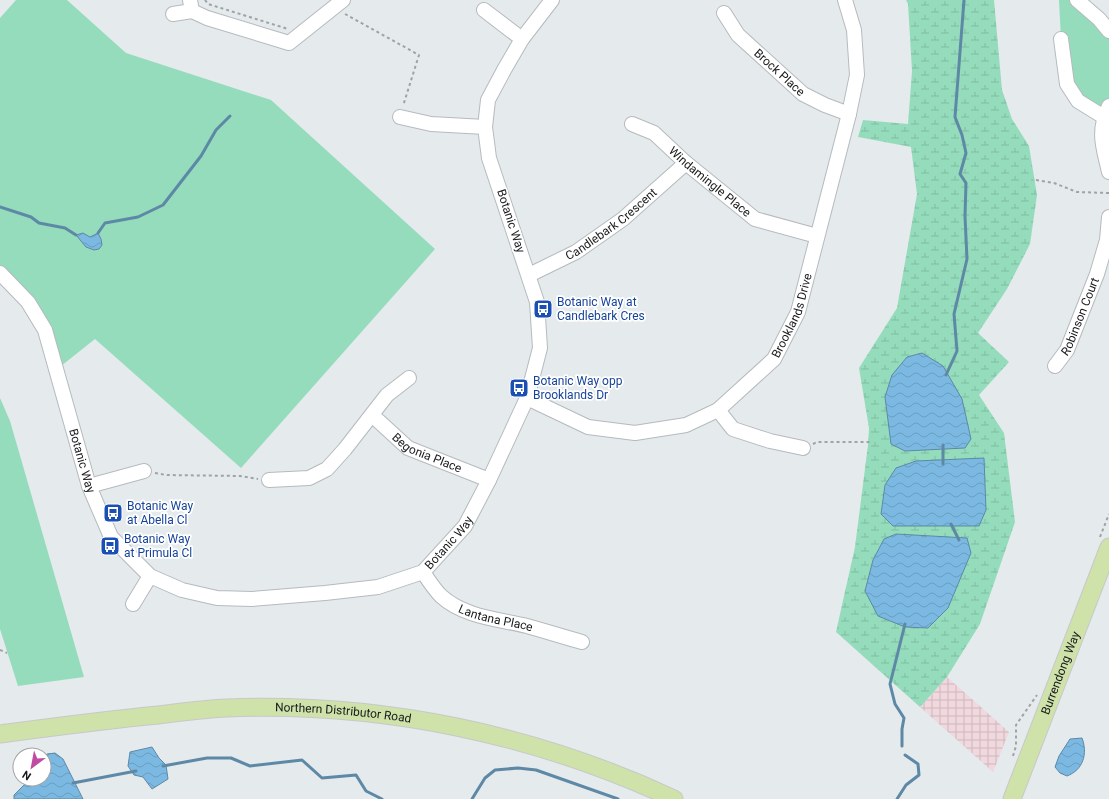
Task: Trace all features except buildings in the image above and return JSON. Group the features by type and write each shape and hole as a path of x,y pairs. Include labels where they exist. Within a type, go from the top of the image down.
{"main road":[{"name":"Burrendong Way","path":"1012,799 1109,547"},
{"name":"Northern Distributor Road","path":"0,734 192,710 227,708 297,708 360,712 430,721 525,743 605,769 674,799"}],"street":[{"path":"173,14 191,6 207,18 289,42 343,0"},
{"name":"Botanic Way","path":"0,273 28,302 45,330 89,486 111,537 150,576 182,590 218,598 252,599 378,587 423,572 465,526 489,480 526,398 540,348 537,302 489,158 485,127 488,100 522,39 552,0"},
{"name":"Brooklands Drive","path":"526,398 588,427 635,433 686,425 718,410 774,359 798,312 849,114 857,75 854,30 846,0"},
{"path":"1077,0 1099,19 1109,32"},
{"path":"484,10 522,39"},
{"name":"Brock Place","path":"724,13 738,35 803,94 825,105 849,114"},
{"path":"1061,39 1067,84 1078,101 1107,112 1101,139 1109,172"},
{"path":"400,117 431,124 485,127"},
{"name":"Windamingle Place","path":"632,124 654,133 686,163 755,219 817,236"},
{"name":"Candlebark Crescent","path":"529,275 576,252 623,219 686,163"},
{"name":"Robinson Court","path":"1055,366 1067,350 1097,274 1107,240 1109,217"},
{"path":"269,480 309,478 327,469 345,449 387,395 409,378"},
{"path":"718,410 733,429 770,442 804,448"},
{"name":"Begonia Place","path":"372,415 408,448 489,480"},
{"path":"89,486 144,471"},
{"name":"Lantana Place","path":"423,572 442,597 458,608 474,615 528,627 582,642"},
{"path":"134,604 150,576"}],"path":[{"path":"205,0 208,4 287,29 294,27"},
{"path":"350,16 418,55 400,117"},
{"path":"1036,180 1054,183 1077,192 1109,193"},
{"path":"817,442 870,442"},
{"path":"144,471 166,475 240,476 269,480"},
{"path":"0,650 7,654"}],"shaded area":[{"path":"947,677 1009,732 993,772 920,707"}],"green space":[{"path":"16,0 67,0 126,53 271,100 435,249 241,468 95,339 61,366 33,298 6,269 0,265 0,18"},
{"path":"906,0 994,0 1002,90 1012,119 1029,146 1037,195 1030,244 1007,289 978,333 1009,362 979,395 1004,433 1015,522 980,624 947,677 920,707 836,632 855,547 868,445 869,428 859,368 897,308 917,194 911,147 858,137 863,120 908,124 912,71 908,4"},
{"path":"1059,0 1077,0 1109,31 1109,106 1104,117 1078,101 1061,39"},
{"path":"0,398 10,421 84,677 18,686 0,629"}],"water":[{"path":"83,233 90,237 98,233 102,245 99,249 94,250 86,247 76,235"},
{"path":"922,353 943,366 962,399 971,439 965,448 905,451 891,444 885,397 892,375 907,357"},
{"path":"984,458 986,510 979,526 893,526 881,514 885,485 896,468 916,461"},
{"path":"896,534 967,538 971,553 948,608 928,628 905,627 878,616 865,591 873,560 884,539"},
{"path":"1082,738 1084,744 1084,755 1080,766 1077,770 1067,776 1060,773 1055,767 1059,756 1070,739"},
{"path":"152,747 159,758 166,765 168,779 152,789 143,777 134,775 128,766 130,752"},
{"path":"52,753 55,753 63,759 83,799 14,799 14,795 22,787 52,787"}],"waterway":[{"path":"946,375 957,351 954,314 967,259 965,216 966,183 960,174 966,153 962,135 955,117 964,0"},
{"path":"98,233 105,223 138,217 163,205 201,156 216,130 230,116"},
{"path":"0,207 31,217 39,223 65,228 76,235"},
{"path":"943,445 943,464"},
{"path":"951,524 959,540"},
{"path":"902,746 902,729 904,718 895,704 890,684 905,624"},
{"path":"897,799 906,785 919,775 918,764 905,755"},
{"path":"163,766 207,758 231,758 250,766 302,760 322,778 356,775 366,791 382,799"},
{"path":"472,799 485,778 495,770 518,768 536,770 618,799"},
{"path":"73,783 136,771"}],"place":[{"name":"Botanic Way at Candlebark Cres","path":"543,309"},
{"name":"Botanic Way opp Brooklands Dr","path":"519,388"},
{"name":"Botanic Way at Abella Cl","path":"113,513"},
{"name":"Botanic Way at Primula Cl","path":"110,546"}]}
